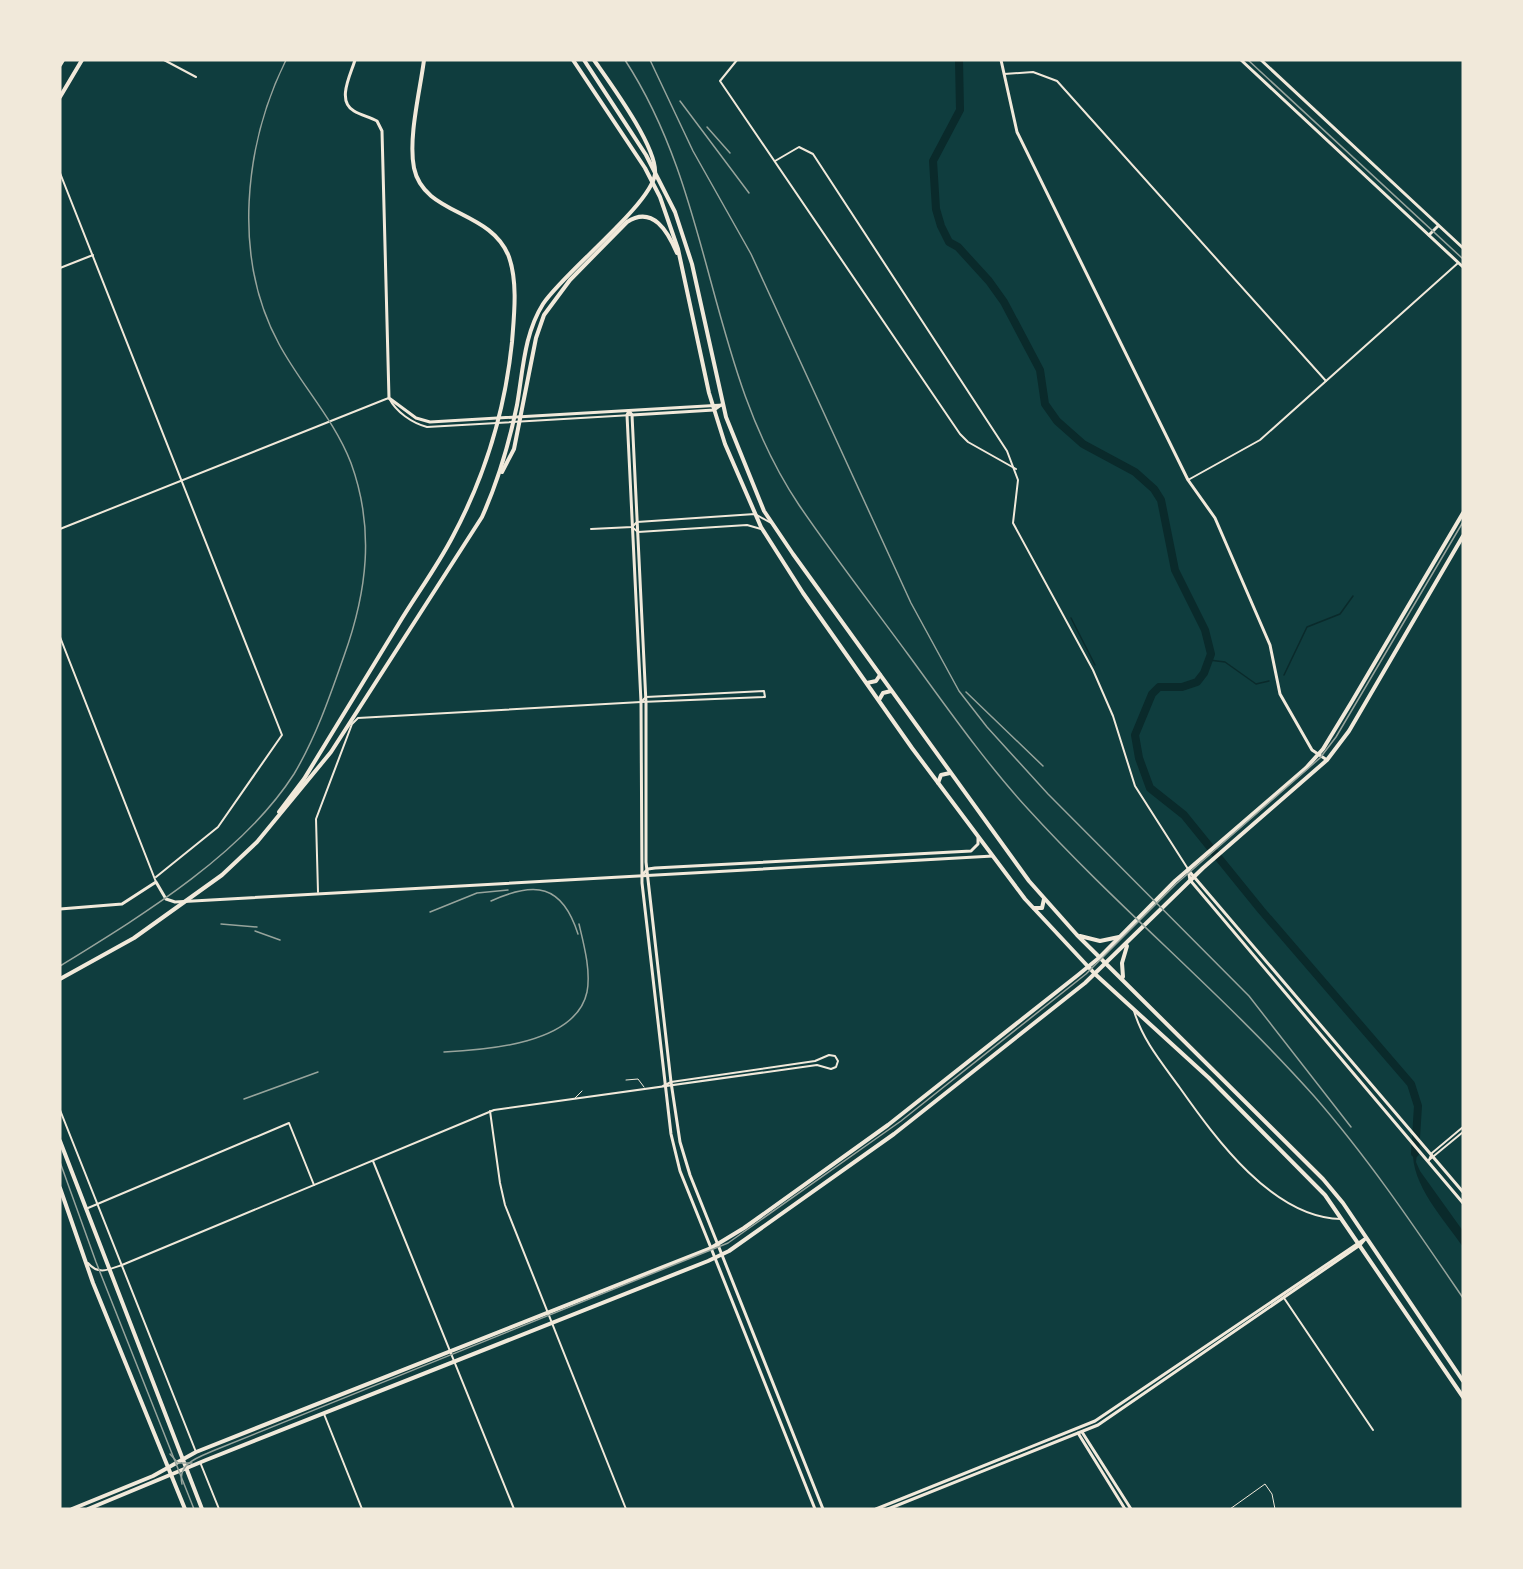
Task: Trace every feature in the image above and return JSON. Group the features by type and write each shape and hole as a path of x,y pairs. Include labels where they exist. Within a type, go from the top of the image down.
{"main road":[{"path":"60,65 63,60"},
{"path":"60,97 82,60"},
{"path":"60,978 133,937 221,873 255,841 304,779 441,559 476,487 498,420 510,358 513,276 504,246 489,228 441,204 424,190 418,180 412,156 424,60"},
{"path":"573,60 654,185 673,231 682,264 713,407 750,504 763,530 818,615 977,836 1034,908 1095,974 1209,1078 1316,1185 1359,1243 1463,1397"},
{"path":"584,60 631,129 675,212 697,281 723,405 759,501 771,523 950,773 1044,899 1077,935 1323,1179 1463,1381"},
{"path":"499,479 516,407 523,361 530,335 543,304 652,186 655,172 653,154 594,60"},
{"path":"60,978 111,953 222,875 257,842 331,752 482,517 514,449 539,326 556,296 631,220 647,217 661,224 682,264"},
{"path":"750,504 756,505 759,501"},
{"path":"72,1509 168,1469 196,1452 718,1245 888,1125 1100,957 1188,869 1318,755 1463,513"},
{"path":"88,1509 200,1462 714,1259 894,1134 1095,974 1210,861 1327,760 1348,730 1463,536"},
{"path":"866,683 876,681 880,675"},
{"path":"879,701 883,693 892,692"},
{"path":"938,783 941,775 950,773"},
{"path":"1034,908 1044,906 1044,899"},
{"path":"1077,935 1100,941 1120,937"},
{"path":"1123,979 1122,963 1128,943"},
{"path":"1209,1078 1215,1071"},
{"path":"60,1141 202,1509"},
{"path":"60,1188 84,1258 184,1509"},
{"path":"366,1385 370,1395"}],"street":[{"path":"164,60 196,77"},
{"path":"355,60 345,100 355,111 378,122 382,131 389,399 393,405 412,421 427,427 629,415 723,405"},
{"path":"737,60 720,81 960,434 968,442 1016,470"},
{"path":"1001,60 1017,132 1188,480 1214,515 1270,645 1280,694 1312,750 1327,760"},
{"path":"1241,60 1463,267"},
{"path":"1261,60 1463,248"},
{"path":"1004,74 1033,72 1057,81 1326,381"},
{"path":"775,161 799,147 806,148 813,154 1003,445 1016,470 1013,523 1093,670 1113,716 1135,786 1188,869 1463,1192"},
{"path":"60,173 282,735 218,826 156,877"},
{"path":"1429,235 1438,226"},
{"path":"60,268 93,255"},
{"path":"1188,480 1254,444 1459,263"},
{"path":"389,399 416,418 430,422 713,407"},
{"path":"60,529 389,399"},
{"path":"629,411 633,527 644,702 646,859 677,1125 688,1169 823,1509"},
{"path":"629,415 638,532 646,697 644,702 641,876 663,1086 680,1171 815,1509"},
{"path":"633,527 637,522 755,514 771,523"},
{"path":"591,529 633,527 638,532 747,525 763,530"},
{"path":"60,637 156,877 156,882 166,899 171,902 993,856"},
{"path":"318,892 316,819 352,724 358,717 765,697 764,691 646,697"},
{"path":"641,876 648,869 971,851 978,844 977,836"},
{"path":"1188,869 1190,880 1421,1150 1463,1203"},
{"path":"60,909 122,904 156,882"},
{"path":"1133,1008 1140,1032 1151,1048 1206,1124 1244,1167 1269,1190 1302,1211 1327,1218 1342,1219"},
{"path":"84,1258 94,1269 108,1270 122,1265 490,1111 645,1089 671,1084 815,1061 829,1055 835,1056 838,1061 836,1067 831,1070 816,1065 671,1084"},
{"path":"60,1110 196,1452"},
{"path":"490,1111 503,1196 626,1509"},
{"path":"60,1118 62,1114"},
{"path":"85,1209 289,1123 314,1185"},
{"path":"670,1126 677,1125"},
{"path":"1429,1160 1463,1126"},
{"path":"1433,1155 1463,1132"},
{"path":"373,1161 514,1509"},
{"path":"888,1509 1080,1431 1366,1238"},
{"path":"1282,1296 1373,1430"},
{"path":"324,1413 362,1509"},
{"path":"876,1509 1080,1431"},
{"path":"1080,1431 1125,1509"},
{"path":"1080,1431 1131,1509"},
{"path":"200,1462 219,1509"}],"lane":[{"path":"626,1080 638,1079 645,1089"},
{"path":"575,1098 582,1091"},
{"path":"1230,1509 1265,1484 1272,1494 1275,1509"}],"water":[{"path":"1413,1150 1417,1154 1416,1162 1420,1171 1463,1231 1463,1247 1423,1189 1417,1176"}],"waterway":[{"path":"959,60 960,110 933,161 936,209 941,226 949,242 958,247 989,281 1004,302 1040,370 1045,404 1057,421 1083,444 1135,472 1154,489 1161,500 1175,570 1205,630 1211,654 1204,673 1197,682 1182,687 1159,687 1152,694 1135,735 1139,758 1150,788 1184,815 1261,910 1411,1084 1418,1106 1415,1153"},
{"path":"1284,675 1307,627 1340,614 1353,596"},
{"path":"1071,618 1095,665"},
{"path":"1209,660 1225,662 1256,684 1269,681"}],"tram line":[{"path":"1248,60 1463,259"},
{"path":"182,1484 181,1477 186,1466 202,1455 728,1243 901,1121 1086,974 1176,884 1320,758 1336,737 1463,522"},
{"path":"60,1162 96,1262 194,1509"},
{"path":"170,1454 178,1463 192,1463"}],"railway":[{"path":"60,966 188,882 247,831 272,803 294,774 316,731 344,656 358,608 365,560 365,536 359,488 351,463 336,432 279,344 264,311 254,275 249,239 249,202 253,165 261,128 286,60"},
{"path":"625,60 655,113 677,168 746,397 769,452 799,505 996,772 1098,882 1244,1023 1314,1096 1373,1169 1463,1298"},
{"path":"650,60 693,151 751,254 911,603 959,691 987,727 1048,794 1249,996 1351,1127"},
{"path":"680,101 749,193"},
{"path":"707,127 730,153"},
{"path":"966,692 1043,766"},
{"path":"491,901 521,891 534,889 545,891 555,896 564,905 578,934"},
{"path":"430,912 477,893 508,890"},
{"path":"221,924 257,927"},
{"path":"444,1052 483,1049 527,1041 566,1023 579,1009 587,992 588,967 579,924"},
{"path":"255,931 280,940"},
{"path":"244,1099 318,1072"}]}
